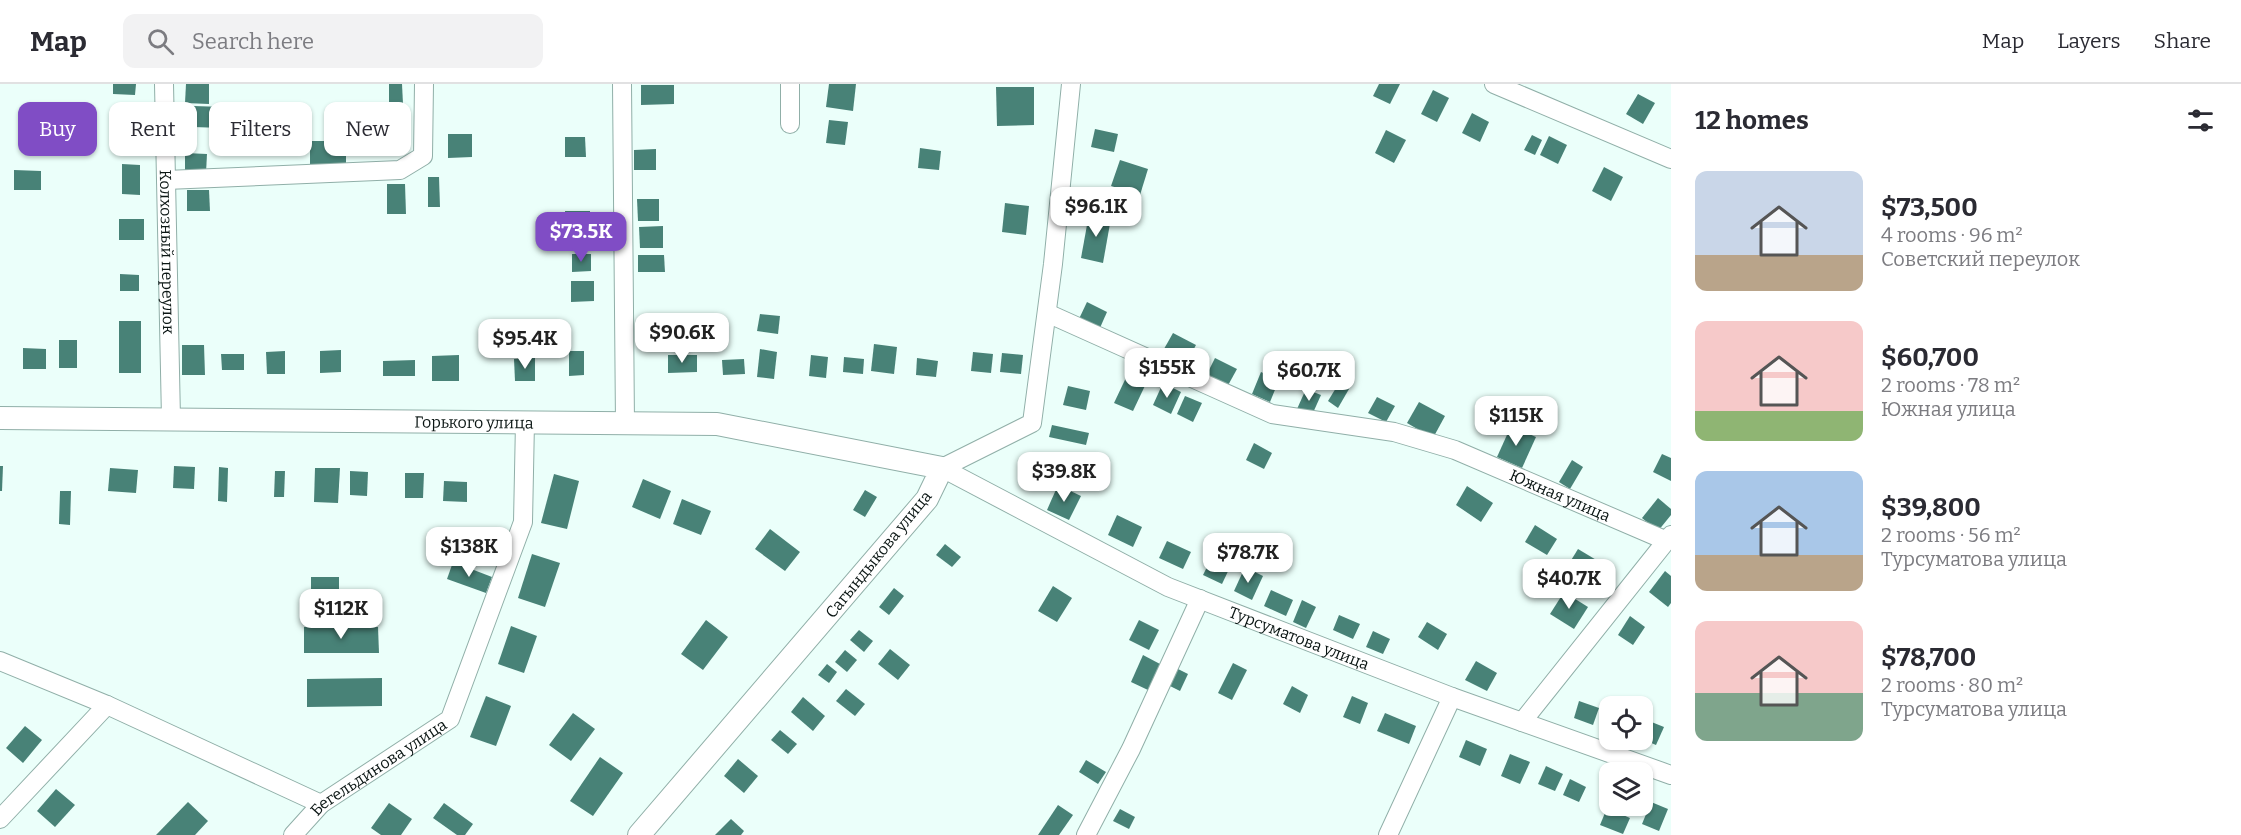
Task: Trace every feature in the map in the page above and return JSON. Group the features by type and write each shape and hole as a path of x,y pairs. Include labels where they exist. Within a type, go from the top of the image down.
{"street":[{"name":"Колхозный переулок","path":"164,84 171,419"},
{"path":"166,180 400,170 423,156 424,84"},
{"path":"621,84 625,423"},
{"path":"790,84 790,124"},
{"path":"942,468 1032,423 1047,313 1071,84"},
{"path":"1494,84 1671,159"},
{"name":"Южная улица","path":"1047,313 1272,414 1394,432 1455,450 1667,545"},
{"name":"Горького улица","path":"0,417 717,424 942,468"},
{"name":"Бегельдинова улица","path":"293,835 321,804 450,719 523,522 525,422"},
{"name":"Турсуматова улица","path":"942,468 1168,587 1452,698 1671,775"},
{"name":"Сагындыкова улица","path":"639,835 927,499 942,468"},
{"path":"1522,722 1667,545"},
{"path":"1086,835 1131,749 1200,599"},
{"path":"0,661 107,705 321,804"},
{"path":"1388,835 1452,698"},
{"path":"0,819 107,705"}],"building":[{"path":"113,84 136,84 135,95 113,94"},
{"path":"186,84 209,84 209,104 185,102"},
{"path":"389,84 402,84 403,102 389,102"},
{"path":"829,84 856,84 853,111 826,107"},
{"path":"1379,84 1400,84 1390,104 1373,96"},
{"path":"641,85 674,85 674,104 641,105"},
{"path":"996,87 1034,87 1034,125 997,126"},
{"path":"1433,90 1449,98 1437,122 1421,114"},
{"path":"1638,94 1655,103 1643,124 1626,114"},
{"path":"197,106 209,107 209,128 197,127"},
{"path":"1472,113 1489,122 1480,142 1462,133"},
{"path":"829,120 848,122 845,145 826,143"},
{"path":"1095,129 1118,134 1114,152 1091,147"},
{"path":"1386,130 1406,140 1394,163 1375,153"},
{"path":"448,134 472,134 472,157 448,158"},
{"path":"1532,135 1542,140 1535,155 1524,150"},
{"path":"1549,136 1567,145 1558,164 1540,155"},
{"path":"565,137 585,137 586,157 565,157"},
{"path":"312,141 324,141 324,156 346,156 346,167 310,168"},
{"path":"920,148 941,151 939,170 918,168"},
{"path":"656,149 656,170 634,170 634,150"},
{"path":"207,154 206,173 185,172 185,156"},
{"path":"1120,160 1148,169 1140,195 1111,186"},
{"path":"122,164 140,165 140,195 122,194"},
{"path":"1604,167 1623,177 1611,201 1592,191"},
{"path":"14,170 41,171 41,190 14,190"},
{"path":"428,177 439,177 440,207 428,207"},
{"path":"387,184 405,184 406,214 387,214"},
{"path":"187,190 209,190 210,211 187,211"},
{"path":"637,199 659,199 659,221 638,221"},
{"path":"1005,203 1029,206 1026,235 1002,232"},
{"path":"565,211 590,211 590,228 566,229"},
{"path":"1089,214 1111,218 1103,263 1081,258"},
{"path":"119,219 144,219 144,240 119,240"},
{"path":"663,226 663,248 640,248 639,227"},
{"path":"572,254 591,254 591,271 572,272"},
{"path":"638,255 664,255 665,272 638,272"},
{"path":"120,274 139,275 139,291 120,291"},
{"path":"571,281 594,281 594,301 571,302"},
{"path":"1087,302 1107,312 1099,330 1078,321"},
{"path":"760,314 780,316 778,334 757,331"},
{"path":"119,321 141,321 141,373 119,373"},
{"path":"1173,333 1196,345 1183,369 1160,356"},
{"path":"59,340 77,340 77,368 59,368"},
{"path":"874,344 897,347 894,374 871,371"},
{"path":"182,345 204,345 205,375 182,375"},
{"path":"23,348 46,349 46,369 23,369"},
{"path":"760,349 777,352 774,379 757,377"},
{"path":"341,350 341,372 320,373 320,351"},
{"path":"285,351 285,374 267,374 266,352"},
{"path":"569,351 584,351 584,375 569,376"},
{"path":"973,352 993,354 991,373 971,371"},
{"path":"1002,353 1023,355 1021,374 1000,372"},
{"path":"221,354 244,354 244,370 222,370"},
{"path":"459,355 459,381 432,381 432,356"},
{"path":"668,355 697,355 697,372 668,373"},
{"path":"811,355 828,357 826,378 809,376"},
{"path":"844,357 864,359 863,374 843,372"},
{"path":"535,358 535,381 515,381 514,359"},
{"path":"917,358 938,361 936,377 916,375"},
{"path":"1215,358 1237,369 1226,389 1205,378"},
{"path":"744,359 745,374 723,375 722,360"},
{"path":"415,360 415,376 383,376 383,361"},
{"path":"1132,365 1151,373 1133,411 1114,403"},
{"path":"1261,372 1279,380 1270,402 1252,394"},
{"path":"1163,383 1181,392 1171,414 1153,405"},
{"path":"1339,383 1349,389 1338,408 1328,401"},
{"path":"1068,386 1090,391 1086,410 1063,405"},
{"path":"1306,389 1321,395 1312,415 1297,409"},
{"path":"1185,396 1202,403 1193,422 1177,414"},
{"path":"1377,397 1395,406 1386,422 1368,413"},
{"path":"1419,402 1445,416 1433,438 1407,423"},
{"path":"1052,425 1089,433 1086,445 1049,437"},
{"path":"1511,426 1536,437 1522,468 1497,457"},
{"path":"1254,443 1272,453 1264,469 1246,460"},
{"path":"1662,454 1671,458 1671,481 1653,472"},
{"path":"1572,460 1583,467 1570,489 1559,482"},
{"path":"0,466 3,466 2,491 0,491"},
{"path":"174,466 195,467 194,489 173,488"},
{"path":"219,467 228,468 227,502 218,501"},
{"path":"110,468 138,470 136,493 108,491"},
{"path":"315,468 340,468 338,503 314,502"},
{"path":"275,471 285,471 284,497 274,497"},
{"path":"350,471 368,472 367,496 350,495"},
{"path":"405,473 424,473 423,498 405,498"},
{"path":"554,474 579,481 567,529 541,523"},
{"path":"643,479 671,491 660,519 632,507"},
{"path":"444,481 467,482 467,502 443,501"},
{"path":"1058,485 1081,496 1069,520 1047,510"},
{"path":"1467,486 1493,503 1481,522 1456,505"},
{"path":"865,490 877,497 865,517 853,510"},
{"path":"60,491 71,491 70,525 59,524"},
{"path":"1658,498 1671,509 1671,515 1658,531 1642,518"},
{"path":"682,499 711,511 701,535 673,524"},
{"path":"1117,515 1142,527 1133,547 1108,535"},
{"path":"1535,525 1557,539 1547,555 1525,542"},
{"path":"770,529 800,552 785,571 755,549"},
{"path":"1167,541 1191,552 1183,569 1159,558"},
{"path":"945,544 961,557 952,567 936,555"},
{"path":"1578,549 1598,561 1590,574 1570,562"},
{"path":"532,554 560,563 545,607 518,598"},
{"path":"1212,557 1231,565 1222,584 1203,575"},
{"path":"453,562 492,577 486,593 447,579"},
{"path":"1245,567 1263,576 1252,600 1234,591"},
{"path":"1665,571 1671,576 1671,603 1668,607 1649,592"},
{"path":"311,577 339,577 339,594 311,594"},
{"path":"1053,586 1072,598 1057,622 1038,611"},
{"path":"894,588 904,596 889,615 879,607"},
{"path":"1271,590 1293,600 1286,616 1264,606"},
{"path":"1564,592 1588,607 1574,629 1550,614"},
{"path":"1302,600 1316,607 1306,628 1293,622"},
{"path":"1339,615 1360,624 1353,639 1333,630"},
{"path":"1630,616 1645,627 1633,645 1618,635"},
{"path":"706,620 728,637 703,670 681,654"},
{"path":"1139,620 1159,630 1149,650 1129,640"},
{"path":"1427,622 1447,634 1438,650 1418,637"},
{"path":"511,626 537,636 524,673 498,664"},
{"path":"304,627 378,627 379,653 304,653"},
{"path":"859,630 873,641 864,652 850,640"},
{"path":"1373,631 1390,639 1383,654 1366,647"},
{"path":"890,649 910,665 898,680 878,664"},
{"path":"845,650 857,660 847,672 835,662"},
{"path":"1143,655 1160,664 1148,690 1131,682"},
{"path":"1476,661 1497,673 1487,691 1465,680"},
{"path":"1233,663 1247,670 1232,700 1218,693"},
{"path":"827,664 837,672 829,683 818,675"},
{"path":"1176,668 1188,674 1180,691 1168,685"},
{"path":"382,678 382,706 307,707 307,679"},
{"path":"1292,686 1308,695 1300,713 1283,704"},
{"path":"846,689 865,704 855,716 836,701"},
{"path":"486,696 511,706 496,746 470,737"},
{"path":"1352,696 1368,703 1360,724 1343,717"},
{"path":"803,697 825,716 813,731 791,712"},
{"path":"1579,701 1599,708 1593,725 1574,718"},
{"path":"573,713 595,729 571,761 549,745"},
{"path":"1385,713 1416,726 1409,744 1377,731"},
{"path":"1653,723 1664,727 1656,745 1653,744"},
{"path":"25,726 42,740 23,763 6,748"},
{"path":"780,730 797,744 788,754 771,740"},
{"path":"1466,740 1487,749 1480,766 1459,757"},
{"path":"1510,754 1530,762 1520,784 1501,776"},
{"path":"600,757 623,773 593,816 570,801"},
{"path":"738,759 758,776 744,793 724,776"},
{"path":"1086,760 1106,772 1098,784 1079,772"},
{"path":"1546,766 1563,774 1555,791 1538,784"},
{"path":"1570,779 1586,787 1579,802 1563,795"},
{"path":"56,789 75,805 55,827 37,811"},
{"path":"188,802 208,821 195,835 156,835"},
{"path":"389,803 412,819 401,835 381,835 371,828"},
{"path":"444,803 473,824 465,835 457,835 433,818"},
{"path":"1653,803 1668,809 1659,831 1642,824 1645,816 1653,816"},
{"path":"1058,805 1073,815 1059,835 1038,835"},
{"path":"1120,809 1135,817 1129,829 1113,821"},
{"path":"1604,816 1630,818 1623,834 1600,825"},
{"path":"731,819 744,831 741,835 715,835"}]}
